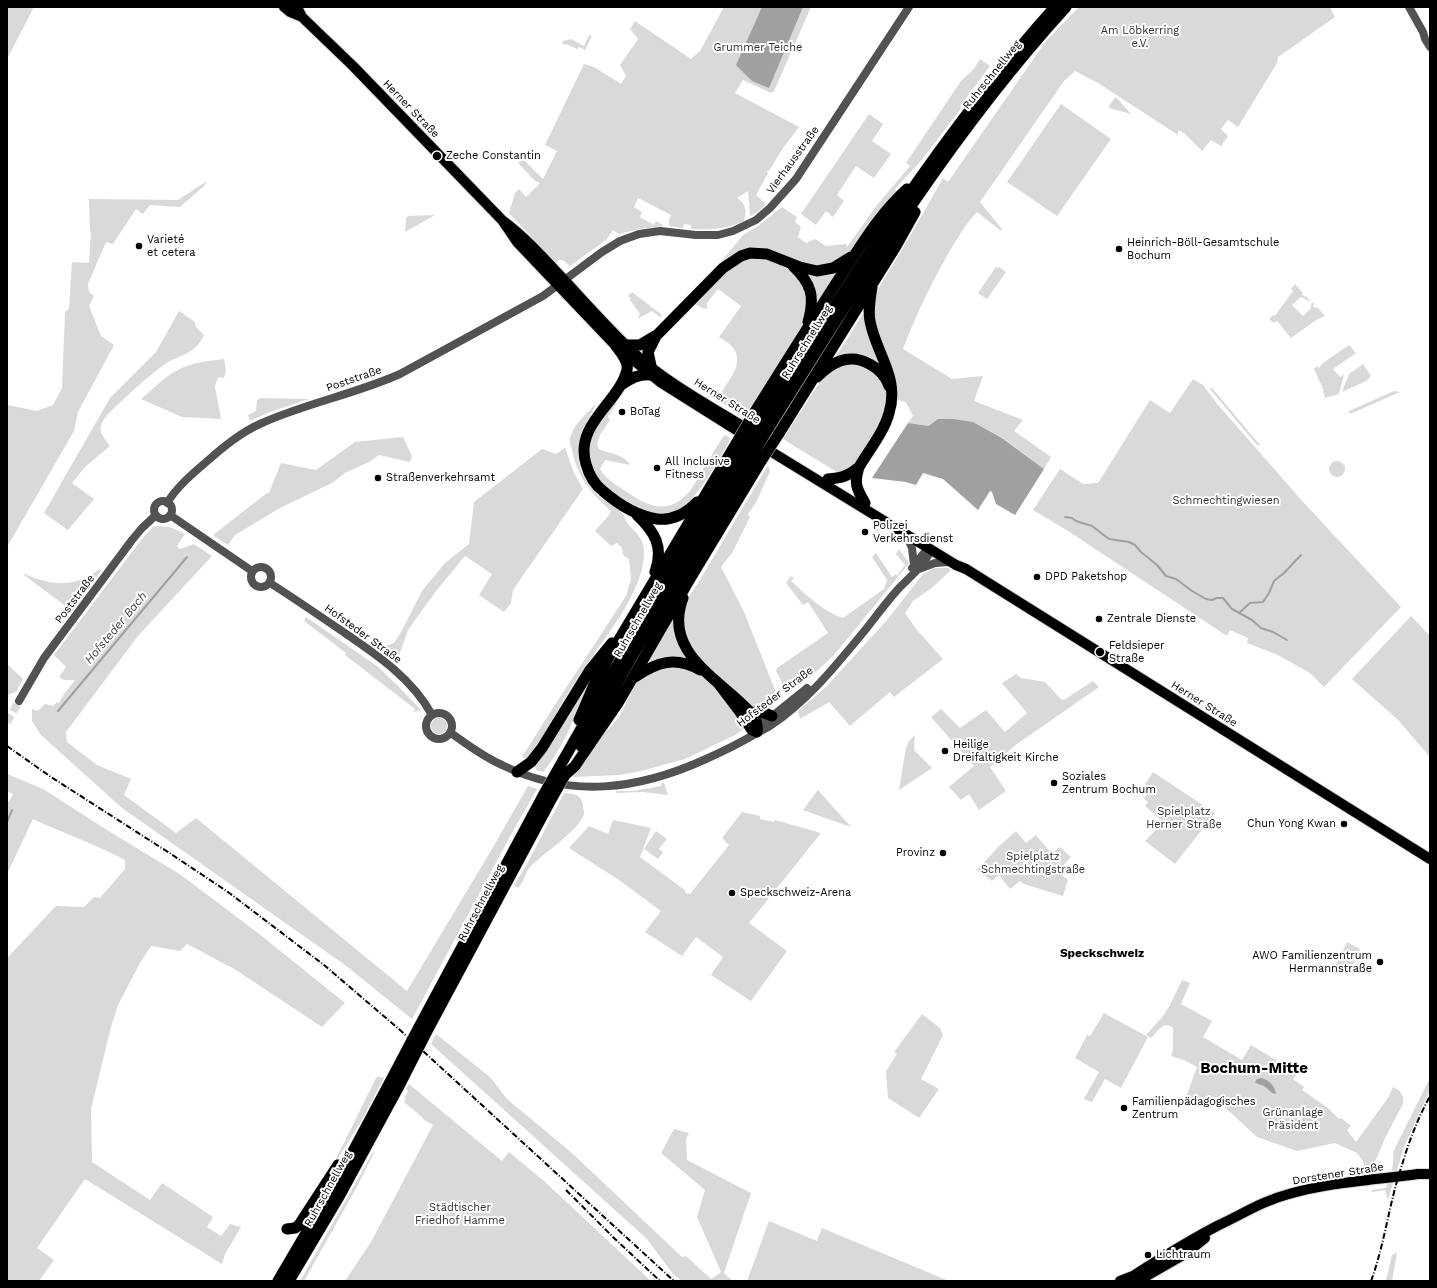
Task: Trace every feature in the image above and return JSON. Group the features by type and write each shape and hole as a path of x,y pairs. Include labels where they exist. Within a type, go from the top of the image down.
{"highway":[{"name":"Ruhrschnellweg","path":"289,1281 340,1195 394,1085 561,771 631,658 750,450 760,424 845,307 932,168 1002,69 1055,7"},
{"name":"Ruhrschnellweg","path":"932,168 1066,7"},
{"path":"802,338 856,253 888,207 911,185 932,168"},
{"path":"634,512 660,520 676,517 688,510 713,481 750,450 778,435 896,246 922,200 932,168"},
{"path":"650,587 658,560 657,539 649,526 634,512 610,497 601,489 588,472 584,459 586,436 598,414 620,386 628,367 621,345 640,345 656,336 723,268 741,256 750,253 767,254 808,270 825,270 841,264 856,253"},
{"path":"561,771 575,766 605,724 691,577 750,450 760,424 802,338 810,317 811,292 805,278 791,264"},
{"path":"865,503 855,481 859,467 885,423 889,413 892,394 891,380 888,369 877,344 870,321 869,311 873,283"},
{"path":"620,386 634,377 645,375 651,371 648,352 656,336"},
{"path":"808,386 822,372 833,364 842,360 852,359 862,360 878,370 888,383 892,394"},
{"path":"828,479 842,478 852,473 859,467"},
{"path":"561,771 594,685 627,626 713,481"},
{"path":"691,577 680,609 680,635 688,652 709,675 755,718 756,729"},
{"path":"517,772 531,762 542,748 590,670 627,626"},
{"path":"631,680 654,665 674,661 692,666 709,675"},
{"path":"718,683 740,712 756,729"},
{"path":"750,712 765,713 776,716"},
{"name":"Ruhrschnellweg","path":"278,1281 340,1176 376,1110 394,1085"},
{"path":"287,1229 295,1228 299,1225 376,1110"}],"main road":[{"name":"Herner Straße","path":"284,7 290,12 302,17"},
{"name":"Herner Straße","path":"297,7 302,17 344,57 502,220 517,242 561,282 621,345 651,371 716,417 906,534 958,560 966,569"},
{"name":"Herner Straße","path":"651,371 686,390 828,479 950,562 966,569 1430,860"},
{"name":"Dorstener Straße","path":"1418,1174 1430,1169"},
{"name":"Dorstener Straße","path":"1138,1281 1185,1254 1196,1241 1210,1229 1257,1205 1300,1191 1418,1174 1430,1174"},
{"name":"Dorstener Straße","path":"1120,1281 1133,1276 1196,1241"}],"street":[{"name":"Vierhausstraße","path":"561,282 613,245 639,234 660,231 696,235 718,235 743,228 763,215 796,179 909,7"},
{"path":"1409,7 1427,34 1425,39 1430,47"},
{"name":"Poststraße","path":"167,503 187,478 228,444 247,431 273,418 376,384 400,374 543,296 561,282"},
{"path":"162,501 167,503 171,509 170,515 167,518 162,519 156,515 154,510 156,505 162,501"},
{"name":"Poststraße","path":"19,701 50,650 142,528 156,515"},
{"path":"170,515 252,571"},
{"path":"906,534 912,548 916,568 935,562 950,562"},
{"name":"Hofsteder Straße","path":"451,733 501,765 547,782 566,785 602,787 658,778 680,771 712,756 720,749 756,729 776,716 808,691 855,643 916,568 929,556 930,547"},
{"path":"259,567 267,568 272,575 270,583 265,587 256,586 251,581 252,571 259,567"},
{"name":"Hofsteder Straße","path":"270,583 366,648 395,670 425,703 432,715"},
{"path":"440,712 448,716 452,722 451,733 440,739 436,739 430,735 426,725 427,721 432,715 440,712"}],"green space":[{"path":"7,7 34,7 7,59"},
{"name":"Grummer Teiche","path":"724,7 811,7 774,91 771,93 743,80 735,93 799,127 783,148 769,171 768,170 768,173 756,195 766,204 758,212 750,216 748,191 737,198 745,208 744,221 731,226 719,228 691,229 691,225 684,224 683,228 669,226 671,215 638,198 634,207 642,212 640,217 654,225 656,221 664,226 639,229 619,234 613,230 606,240 570,266 563,260 559,260 556,263 509,213 515,193 519,189 526,197 540,183 535,181 518,163 523,159 543,179 557,151 545,145 584,64 594,67 621,84 626,76 620,65 638,39 630,29 635,21 691,59 700,51"},
{"name":"Am Löbkerring e.V.","path":"1079,7 1330,7 1335,17 1278,57 1277,63 1238,127 1228,120 1221,129 1228,136 1221,146 1211,140 1202,151 1184,133 1178,130 1178,135 1098,83 1075,71 1064,81 980,202 1002,229 1001,231 977,212 973,216 952,247 938,272 919,310 903,349 952,379 983,376 974,401 1023,420 1014,431 1051,457 1044,469 1003,438 973,422 929,426 908,423 913,416 906,402 888,397 883,419 855,466 840,474 783,439 825,375 905,245 943,178 948,182 1046,41"},
{"path":"589,35 592,36 585,50 579,47 577,49 562,43 563,41 571,39 584,46"},
{"path":"980,59 990,66 961,105 960,110 920,162 895,189 896,191 878,212 852,249 838,261 817,268 739,252 729,257 720,265 719,264 743,235 758,226 782,207 797,217 795,222 801,227 798,237 806,243 815,239 826,246 846,244 847,247 877,205 910,166 906,163 961,81 973,70"},
{"path":"1116,97 1131,114 1109,108 1110,104"},
{"path":"1061,104 1111,139 1057,216 1007,182"},
{"path":"869,114 883,124 872,141 891,154 874,178 856,166 837,195 844,201 833,217 826,211 816,225 801,214"},
{"path":"207,181 204,186 180,207 150,205 143,214 136,209 113,244 106,242 88,284 89,292 94,296 89,306 101,336 114,345 78,412 74,431 7,547 7,405 37,411 53,405 62,388 65,312 69,309 72,262 89,263 91,232 89,199 178,200"},
{"path":"435,215 405,232 406,218 408,216"},
{"path":"750,258 767,258 791,269 807,287 807,314 802,326 753,407 751,406 744,418 718,400 735,369 737,362 737,356 733,347 719,337 741,306 718,289 707,303 707,309 693,303 730,266"},
{"path":"996,267 999,267 1006,272 987,299 978,293"},
{"path":"839,269 815,307 806,273"},
{"path":"1295,284 1303,293 1302,294 1310,300 1309,301 1301,297 1292,305 1303,316 1311,308 1312,302 1314,304 1313,306 1315,308 1317,307 1325,316 1316,320 1291,338 1277,321 1274,323 1269,319 1273,315 1275,316 1293,291 1291,289"},
{"path":"632,292 662,315 660,317 652,311 639,318 638,317 640,314 630,300 631,298 628,296"},
{"path":"179,311 195,322 196,327 204,335 200,342 190,351 167,363 154,372 104,419 101,430 110,446 85,467 72,483 94,499 68,530 44,513 110,398 156,352"},
{"path":"1349,345 1356,353 1333,369 1340,377 1344,374 1339,394 1325,398 1324,391 1314,369 1317,366 1319,368 1323,363"},
{"path":"224,359 226,371 224,378 218,377 215,387 221,419 182,417 141,399 168,376 183,367 201,362"},
{"path":"1363,364 1371,376 1366,381 1342,392 1349,374"},
{"name":"Schmechtingwiesen","path":"1193,379 1203,385 1218,405 1305,504 1401,607 1324,687 1310,673 1278,655 1247,643 1248,638 1230,630 1227,636 1068,531 1033,510 1060,469 1083,484 1098,483 1150,400 1170,413"},
{"path":"1212,388 1260,445 1257,445 1210,389"},
{"path":"1394,391 1400,392 1350,414 1349,411"},
{"path":"261,398 309,399 270,412 250,421 248,415 256,411 257,400"},
{"path":"613,401 617,403 608,416 610,420 600,435 597,444 599,449 620,456 630,465 605,460 600,469 606,477 615,484 640,500 653,505 667,506 680,500 692,488 723,437 725,435 730,438 719,460 700,489 693,498 677,511 664,516 651,514 642,510 615,494 601,482 596,475 589,459 590,442 598,424"},
{"path":"596,404 581,434 578,452 581,469 584,477 594,492 620,510 628,523 640,537 644,547 642,567 637,584 620,617 573,685 533,754 528,759 522,757 626,596 631,579 629,559 623,555 622,548 617,543 611,546 595,531 611,511 591,491 581,477 570,442 574,428"},
{"path":"403,437 412,456 410,462 379,455 369,462 345,473 332,483 280,508 235,535 228,545 213,535 269,493 281,463 316,470 355,442"},
{"path":"565,448 574,473 583,489 513,590 511,603 504,612 479,595 492,574 465,556 436,591 408,630 397,661 382,647 394,643 422,591 445,563 469,544 474,502 542,449 556,454"},
{"path":"1334,461 1340,461 1345,466 1343,475 1340,477 1334,477 1329,472 1329,466"},
{"path":"768,465 770,471 757,501 748,514 750,517 732,553 721,567 744,612 779,700 737,734 685,759 641,771 619,775 573,777 585,756 619,717 645,666 674,615 675,619"},
{"path":"153,527 170,527 185,534 177,546 180,549 194,544 212,556 138,636 66,732 67,742 97,765 131,779 124,795 176,833 196,818 407,991 528,786 537,789 412,1019 345,965 122,808 41,735 32,721 32,709 38,711 45,704 53,706 57,702 59,703 75,680 64,680 59,677 66,667 54,655 141,540"},
{"path":"899,549 909,563 907,566 834,655 817,671 788,694 776,671 777,668 828,633 808,602 803,605 786,583 791,576 794,578 791,581 816,602 828,611 843,618 884,589 887,580 872,557 876,553 892,577 896,574 897,576 905,565 896,554"},
{"path":"934,568 948,568 951,570 933,587 913,601 905,613 917,630 943,659 894,697 890,692 850,726 829,702 800,719 798,711 826,687 887,620 923,574"},
{"path":"99,569 101,571 74,606 67,607 24,575 25,574 47,582 63,583 78,581 86,578"},
{"path":"1411,616 1430,636 1430,757 1398,720 1352,679"},
{"path":"306,617 377,666 421,710 413,712 415,709 304,621"},
{"path":"7,664 23,679 16,692 7,695"},
{"path":"591,674 577,713 559,750 543,772 536,770 535,765"},
{"path":"1016,674 1021,678 1045,682 1061,699 1064,700 1093,681 1099,687 1017,744 990,767 1006,791 979,810 969,794 961,800 949,787 974,766 931,717 941,709 960,728 986,710 1005,732 1027,713 1002,683"},
{"path":"436,718 442,718 447,723 445,732 442,734 436,734 431,729 431,723"},
{"path":"915,735 914,750 932,768 899,790 906,748 909,741"},
{"name":"Spielplatz Herner Straße","path":"1153,772 1215,813 1175,864 1145,841 1163,822 1145,806 1148,802 1144,798 1151,790 1145,784"},
{"path":"7,774 43,789 181,875 258,933 345,1003 322,1027 236,970 187,944 180,951 151,946 140,963 118,1005 111,1027 91,1109 92,1162 150,1200 162,1183 213,1217 207,1227 221,1236 230,1224 241,1227 225,1254 222,1264 85,1179 37,1248 54,1260 39,1281 7,1281 7,958 56,906 84,907 94,897 100,898 125,869 125,860 33,819 7,874 7,803 13,794 7,791"},
{"path":"662,783 664,783 668,795 643,792 616,793 616,791 633,791 661,786"},
{"path":"818,790 851,827 803,810"},
{"path":"564,793 574,794 581,799 584,814 576,827 530,867 518,888 514,885 527,864"},
{"path":"742,812 760,816 760,819 774,822 775,820 821,833 749,923 787,951 751,1001 711,975 723,957 696,937 682,956 645,932 661,911 619,880 569,848 589,826 608,834 613,820 651,828 640,857 686,891 685,893 690,894 729,845 722,838"},
{"path":"656,831 667,839 659,849 663,852 658,859 644,849"},
{"name":"Spielplatz Schmechtingstraße","path":"1016,831 1026,843 1036,835 1052,854 1060,847 1071,857 1057,872 1068,880 1063,896 1024,884 1020,881 1010,889 999,875 992,881 977,870 999,846"},
{"path":"1347,942 1360,949 1348,975 1334,969"},
{"name":"Grünanlage Präsident","path":"1182,980 1190,983 1181,1004 1212,1021 1203,1037 1242,1060 1251,1045 1298,1073 1293,1079 1304,1087 1302,1090 1328,1108 1339,1119 1341,1118 1351,1126 1347,1130 1356,1142 1388,1098 1393,1087 1400,1091 1403,1097 1403,1104 1386,1136 1371,1171 1365,1172 1363,1161 1357,1153 1335,1143 1297,1151 1257,1137 1218,1101 1186,1097 1197,1067 1184,1060 1171,1056 1173,1050 1173,1028 1167,1025 1161,1027 1151,1038 1146,1035 1163,1016"},
{"path":"1104,1013 1148,1037 1121,1088 1105,1079 1092,1102 1084,1099 1099,1072 1075,1058 1087,1035 1090,1036"},
{"path":"922,1014 940,1028 943,1035 921,1079 939,1089 919,1118 888,1098 886,1071 897,1054 894,1052"},
{"path":"436,1034 490,1077 507,1099 572,1153 682,1257 686,1256 711,1279 721,1272 697,1217 705,1190 661,1153 674,1129 689,1133 686,1140 687,1160 751,1193 724,1273 733,1281 682,1281 673,1274 647,1239 431,1044"},
{"path":"377,1077 384,1078 362,1120 333,1166 375,1080"},
{"path":"1430,1078 1430,1090 1404,1147 1388,1200 1385,1190 1372,1192 1371,1190 1386,1188 1393,1166 1393,1152"},
{"name":"Städtischer Friedhof Hamme","path":"409,1084 502,1161 509,1152 544,1181 651,1281 345,1281 371,1242 433,1125 423,1119 404,1102 406,1099 404,1098 408,1091 406,1089"},
{"path":"373,1152 374,1153 359,1183 304,1281 300,1281"},
{"path":"769,1221 817,1241 822,1228 949,1281 747,1281"},
{"path":"1397,1253 1392,1281 1386,1281 1392,1255"}],"shaded area":[{"path":"762,7 803,7 769,88 752,81 736,65"},
{"path":"938,419 953,419 973,422 1002,438 1044,469 1015,515 996,504 992,492 990,491 978,510 943,479 923,473 916,485 906,482 872,478 908,423 929,426"},
{"path":"1262,1078 1273,1086 1276,1093 1275,1094 1264,1086 1255,1082 1257,1079"}],"waterway":[{"path":"1065,517 1072,518 1076,521 1092,526 1109,539 1129,542 1135,545 1157,565 1166,576 1176,579 1206,599 1212,600 1223,598 1232,609 1252,620 1261,628 1273,632 1287,640"},
{"path":"1240,612 1250,603 1263,602 1274,581 1301,555"},
{"name":"Hofsteder Bach","path":"58,711 187,557"},
{"name":"Hofsteder Bach","path":"7,822 12,810"}],"tunnel":[{"path":"7,722 19,701"}],"tram line":[{"path":"1130,1281 1251,1210 1292,1194 1326,1187 1430,1174"}],"railway":[{"path":"7,746 51,777 228,892 324,965 400,1030 674,1281"},
{"path":"1371,1281 1405,1156 1418,1121 1430,1096"},
{"path":"566,1190 660,1281"}],"place":[{"name":"Zeche Constantin","path":"437,156"},
{"name":"Varieté et cetera","path":"139,246"},
{"name":"Heinrich-Böll-Gesamtschule Bochum","path":"1119,249"},
{"name":"BoTag","path":"622,412"},
{"name":"All Inclusive Fitness","path":"657,468"},
{"name":"Straßenverkehrsamt","path":"378,478"},
{"name":"Polizei Verkehrsdienst","path":"865,532"},
{"name":"DPD Paketshop","path":"1037,577"},
{"name":"Zentrale Dienste","path":"1099,619"},
{"name":"Feldsieper Straße","path":"1100,652"},
{"name":"Heilige Dreifaltigkeit Kirche","path":"945,751"},
{"name":"Soziales Zentrum Bochum","path":"1054,783"},
{"name":"Chun Yong Kwan","path":"1344,824"},
{"name":"Provinz","path":"943,853"},
{"name":"Speckschweiz-Arena","path":"732,893"},
{"name":"AWO Familienzentrum Hermannstraße","path":"1380,962"},
{"name":"Familienpädagogisches Zentrum","path":"1124,1108"},
{"name":"Lichtraum","path":"1148,1255"}],"district":[{"name":"Speckschweiz","path":"1102,953"},
{"name":"Bochum-Mitte","path":"1254,1069"}]}
